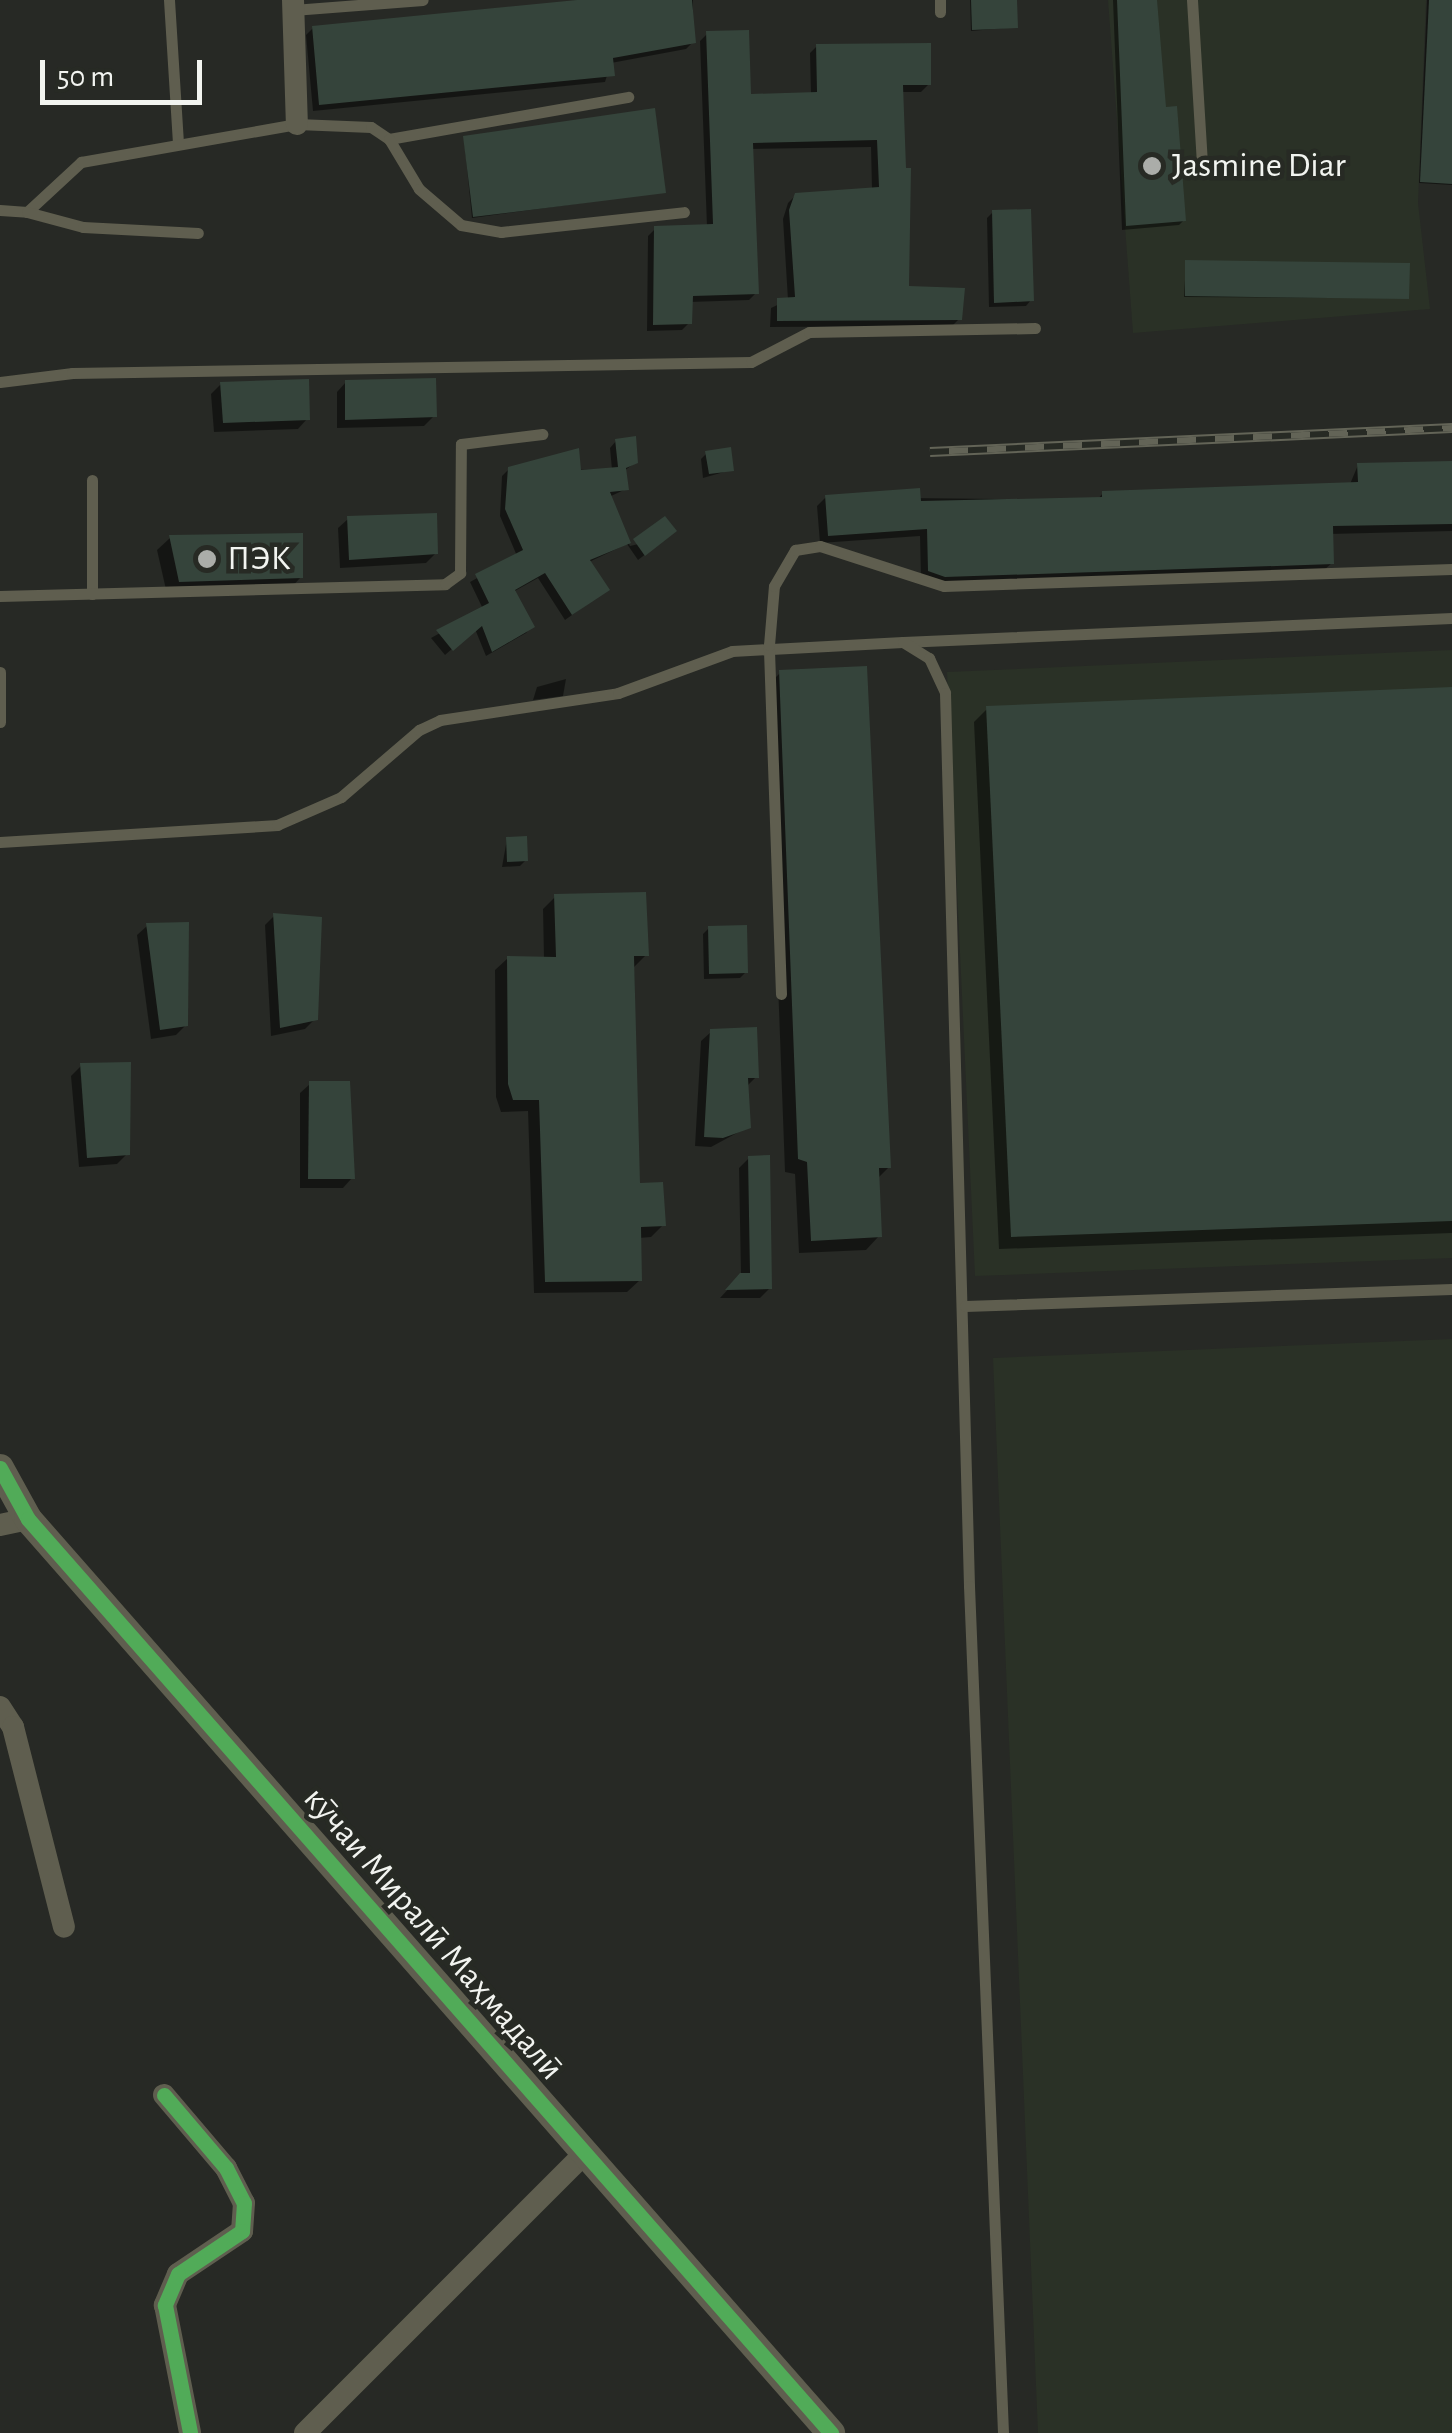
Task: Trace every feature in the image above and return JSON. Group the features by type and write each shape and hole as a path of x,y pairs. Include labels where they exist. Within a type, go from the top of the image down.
{"street":[{"path":"293,5 298,124"},
{"name":"кӯчаи Миралӣ Маҳмадалӣ","path":"0,1468 14,1522 585,2153 832,2433"},
{"path":"0,1707 12,1726 64,1927"},
{"path":"164,2095 226,2168 244,2204 242,2232 178,2274 165,2306 190,2433"},
{"path":"305,2433 585,2153"}],"lane":[{"path":"169,0 178,144"},
{"path":"293,5 423,0"},
{"path":"1192,0 1202,164"},
{"path":"389,139 628,97"},
{"path":"27,212 81,162 298,124 371,127 389,139 419,189 461,225 502,232 684,212"},
{"path":"0,210 27,212 83,227 198,233"},
{"path":"0,382 72,373 751,362 808,332 1035,328"},
{"path":"0,596 445,584 460,573 461,444 542,434"},
{"path":"92,480 92,594"},
{"path":"781,994 769,645 774,586 794,550 810,546 944,586 1452,569"},
{"path":"0,842 278,825 341,797 420,730 440,720 618,693 732,651 769,645 1452,618"},
{"path":"903,642 929,658 945,694 965,1306 970,1624 1003,2433"},
{"path":"0,672 0,722"},
{"path":"965,1306 1452,1289"}],"shaded area":[{"path":"1108,0 1426,0 1418,203 1430,309 1133,333"},
{"path":"1452,650 1452,1258 975,1276 947,672"},
{"path":"1452,1339 1452,2433 1038,2433 993,1358"}],"building":[{"path":"577,0 692,0 696,43 613,58 615,76 319,105 312,26"},
{"path":"971,0 1017,0 1018,28 972,30"},
{"path":"1117,0 1157,0 1166,107 1177,106 1186,221 1126,226"},
{"path":"1429,0 1452,0 1452,184 1420,182"},
{"path":"749,30 751,94 817,92 816,44 931,43 931,85 903,85 906,168 911,168 909,286 965,288 962,320 777,321 777,298 795,297 789,210 795,193 879,187 877,140 753,143 759,294 693,296 692,324 653,325 654,226 713,224 706,31"},
{"path":"655,108 666,193 473,217 463,136"},
{"path":"1031,209 1034,301 994,303 992,210"},
{"path":"1185,260 1410,263 1409,299 1185,296"},
{"path":"436,378 437,417 345,420 345,380"},
{"path":"309,379 310,420 223,423 220,382"},
{"path":"636,436 638,463 626,468 629,490 610,492 631,543 590,560 610,590 572,615 545,573 515,590 535,627 492,652 482,626 453,651 436,630 489,603 475,574 523,550 505,509 508,467 579,448 581,470 618,467 615,439"},
{"path":"731,447 734,471 709,474 705,451"},
{"path":"1452,461 1452,524 1333,526 1334,564 945,577 928,571 927,529 828,536 825,495 920,488 921,501 1102,497 1102,491 1358,482 1357,463"},
{"path":"437,513 438,554 349,560 347,516"},
{"path":"665,516 677,531 645,556 633,539"},
{"path":"303,533 303,578 179,582 169,535"},
{"path":"867,666 891,1168 879,1168 882,1237 811,1241 807,1162 798,1159 779,670"},
{"path":"1452,687 1452,1221 1011,1237 986,706"},
{"path":"527,836 528,861 507,862 506,837"},
{"path":"646,892 649,956 634,956 640,1183 663,1182 666,1226 641,1227 642,1281 545,1282 539,1100 513,1100 508,1084 507,956 556,957 554,894"},
{"path":"273,913 322,917 318,1020 280,1028"},
{"path":"189,922 188,1026 160,1030 146,923"},
{"path":"747,925 748,973 709,974 708,926"},
{"path":"757,1027 759,1078 748,1078 751,1128 723,1138 704,1137 710,1029"},
{"path":"131,1062 130,1155 87,1158 80,1063"},
{"path":"309,1081 350,1081 355,1179 308,1179"},
{"path":"770,1155 772,1289 725,1290 740,1273 750,1273 748,1156"}],"railway":[{"path":"930,452 1452,428"}],"cycle path":[{"path":"0,1468 28,1519 831,2433"},
{"path":"164,2095 226,2168 244,2203 242,2231 178,2274 165,2305 190,2433"}],"place":[{"name":"Jasmine Diar","path":"1152,166"},
{"name":"ПЭК","path":"207,559"}]}
